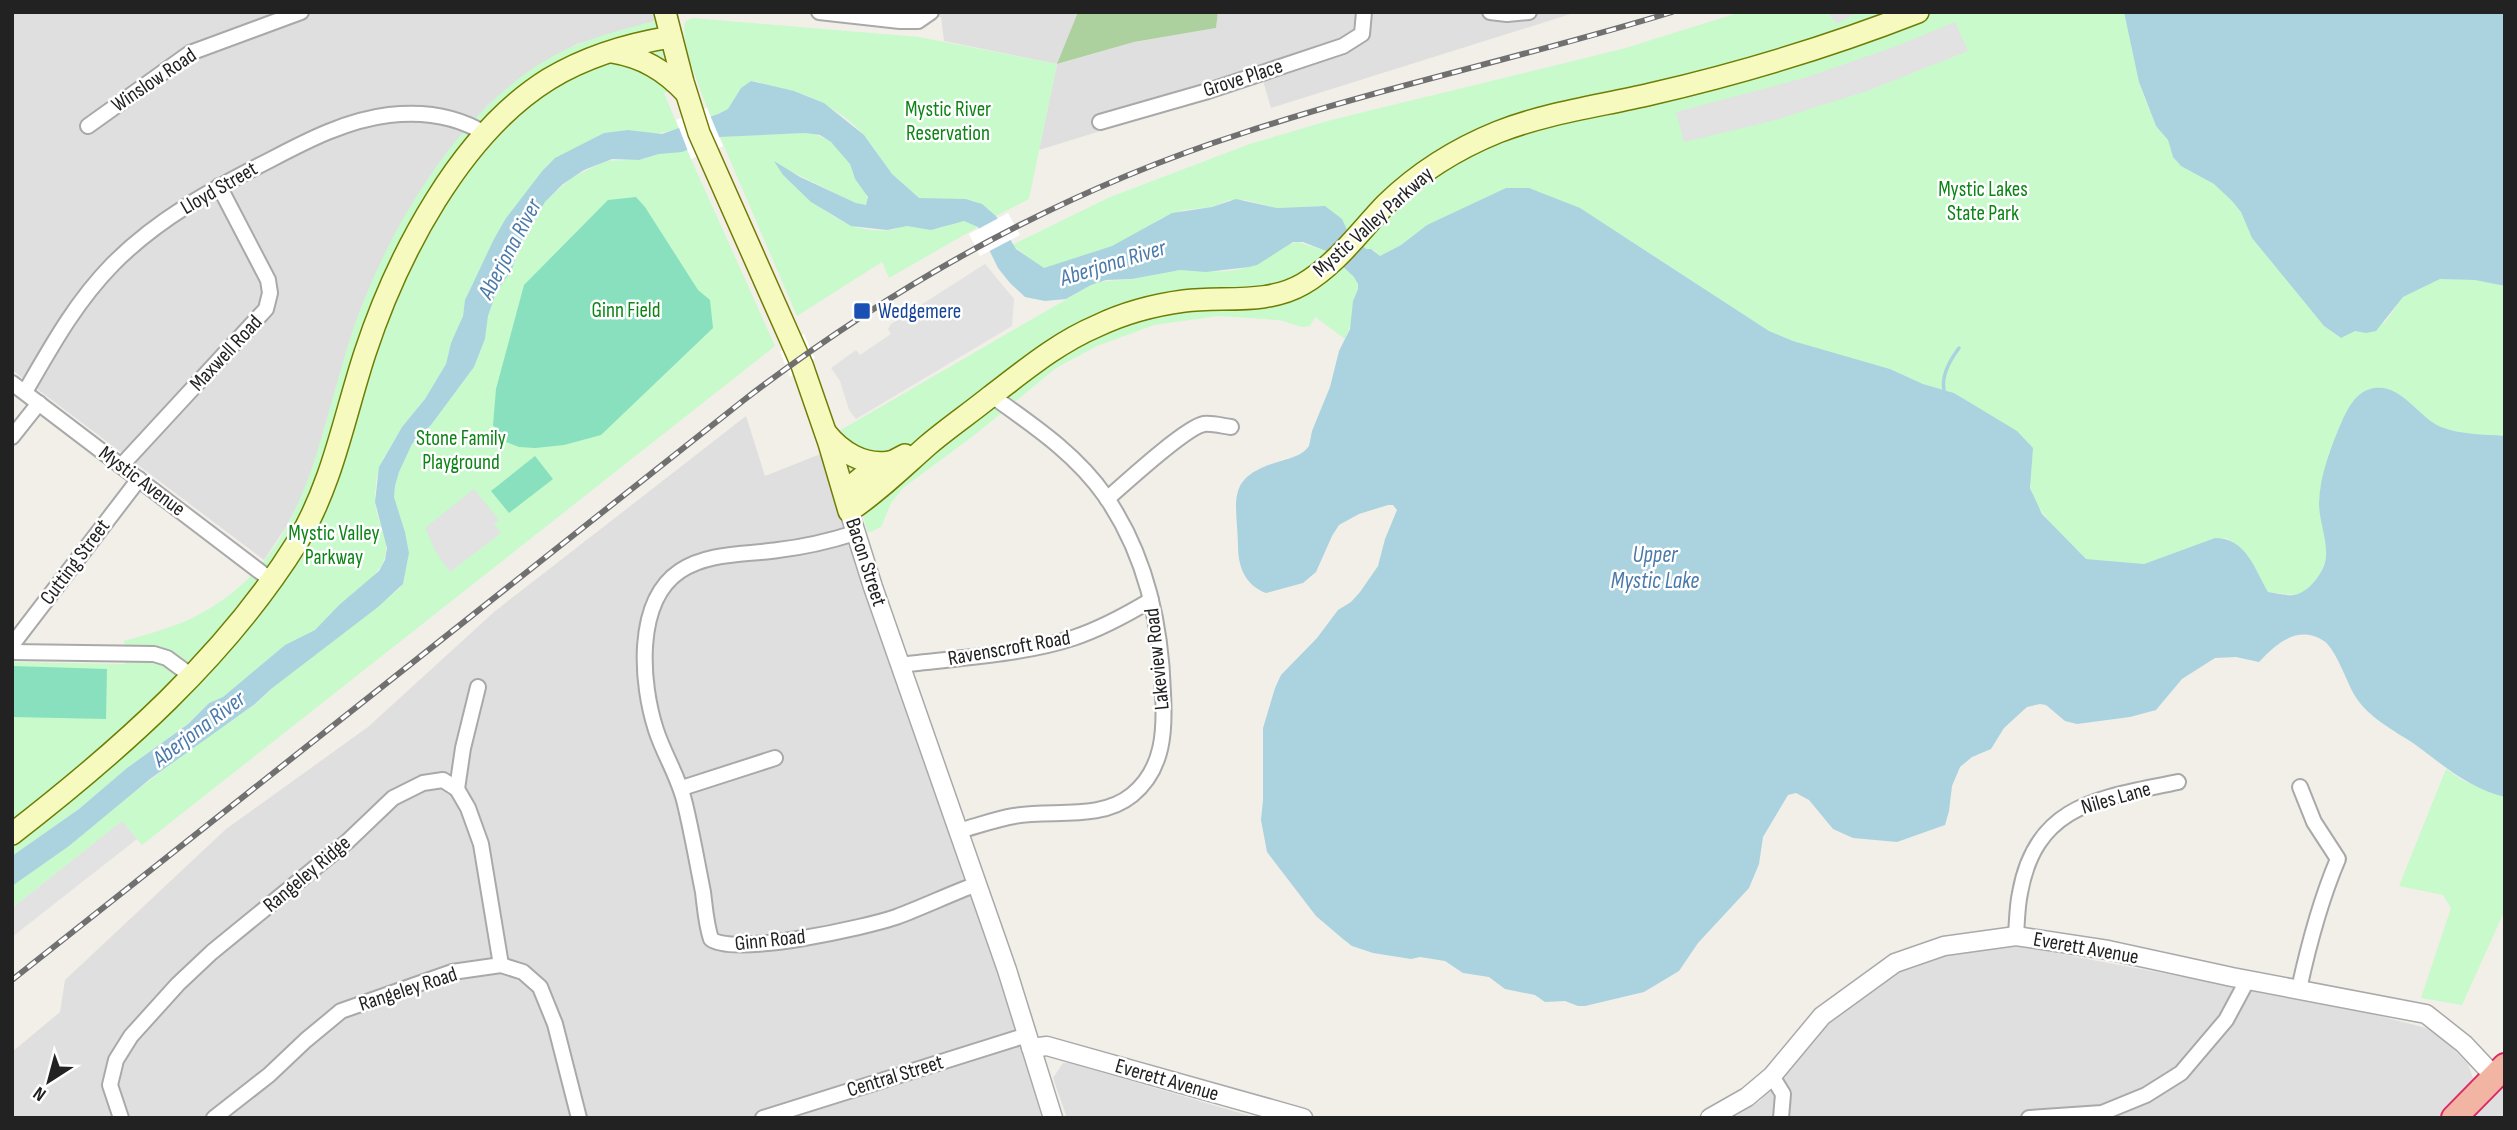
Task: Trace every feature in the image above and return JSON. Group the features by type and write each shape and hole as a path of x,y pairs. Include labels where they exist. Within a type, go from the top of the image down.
{"highway":[{"path":"2454,1118 2501,1078"}],"main road":[{"name":"Bacon Street","path":"665,12 690,104 707,153 794,346 825,431 846,501"},
{"name":"Mystic Valley Parkway","path":"846,501 871,495 932,442 992,396 1057,347 1093,327 1121,315 1185,301 1255,297 1282,293 1303,284 1333,260 1393,198 1422,174 1456,152 1498,132 1522,123 1740,72 1829,45 1918,12"},
{"path":"12,834 102,762 190,675 271,580 304,530 323,494 365,355 399,268 438,198 486,134 515,105 543,83 571,67 606,52 671,37"},
{"path":"606,52 632,56 650,63 671,78 690,104"},
{"path":"825,431 855,457 873,463 891,462"},
{"name":"Mystic Valley Parkway","path":"846,501 856,481 932,442"}],"street":[{"path":"819,12 900,21 918,20 931,12"},
{"name":"Grove Place","path":"1100,122 1208,91 1343,46 1362,34 1364,12"},
{"path":"1490,12 1507,15 1529,12"},
{"name":"Winslow Road","path":"88,126 190,53 296,13"},
{"name":"Lloyd Street","path":"25,392 64,324 111,266 150,232 219,186 323,134 379,116 440,116 469,124 486,134"},
{"name":"Maxwell Road","path":"121,466 267,309 268,280 219,186"},
{"name":"Mystic Avenue","path":"12,383 271,580"},
{"name":"Lakeview Road","path":"958,831 1015,816 1092,811 1114,805 1130,797 1142,786 1160,752 1164,733 1162,663 1151,600 1135,552 1107,499 1080,464 1046,434 992,396"},
{"path":"12,437 39,403"},
{"path":"1107,499 1169,447 1199,426 1205,424 1231,427"},
{"name":"Cutting Street","path":"12,645 139,479"},
{"name":"Bacon Street","path":"846,501 900,666 1007,970 1053,1118"},
{"name":"Ginn Road","path":"855,533 790,549 709,559 679,572 666,584 653,607 646,642 647,689 656,729 682,788 694,839 711,939 720,945 768,943 841,932 895,917 977,884"},
{"name":"Ravenscroft Road","path":"900,666 1042,647 1102,626 1151,600"},
{"path":"12,652 158,655 167,658 190,675"},
{"path":"478,687 463,748 457,789 468,808 481,844 501,965 523,972 540,987 555,1024 579,1118"},
{"path":"682,788 775,758"},
{"name":"Rangeley Ridge","path":"121,1118 110,1085 116,1060 131,1036 168,995 212,952 348,841 393,798 423,783 443,780 457,789"},
{"name":"Niles Lane","path":"2016,936 2019,894 2027,865 2052,825 2065,814 2105,798 2178,782"},
{"path":"2300,787 2314,822 2338,859 2309,939 2300,989"},
{"name":"Everett Avenue","path":"1710,1118 1747,1097 1772,1076 1822,1016 1895,963 1944,946 2016,936 2108,950 2426,1014 2501,1078"},
{"name":"Rangeley Road","path":"214,1118 269,1075 341,1011 452,971 501,965"},
{"path":"2029,1118 2102,1113 2146,1095 2181,1073 2226,1020 2248,979"},
{"name":"Everett Avenue","path":"1029,1042 1303,1118"},
{"name":"Central Street","path":"763,1118 796,1112 1029,1042"},
{"path":"1772,1076 1783,1094 1781,1118"},
{"path":"2118,1118 2128,1102"}],"shaded area":[{"path":"12,12 653,12 655,21 577,44 536,67 488,105 447,154 406,216 376,277 352,335 307,487 286,527 264,560 12,370"},
{"path":"873,12 1078,12 1058,64 1134,42 1216,28 1218,12 1577,12 1271,108 1263,81 1039,150 1057,64 944,41 941,17"},
{"path":"1828,12 1858,12 1838,23"},
{"path":"1955,22 1968,51 1867,91 1776,120 1684,142 1676,112 1804,78 1894,47"},
{"path":"985,264 1014,299 1012,326 856,419 849,410 840,381 831,368 856,350 860,355 891,334 888,329 891,324"},
{"path":"746,416 765,476 823,453 891,669 1005,994 1042,1118 12,1118 12,1052 60,1012 65,980 226,829 368,727 494,612"},
{"path":"474,489 499,520 494,524 501,533 450,572 437,554 425,528"},
{"path":"122,821 137,839 12,937 12,908"},
{"path":"2019,946 2353,1009 2434,1030 2468,1064 2473,1078 2470,1088 2443,1118 1733,1118 1760,1101 1820,1029 1886,977 1940,955"},
{"path":"1063,1063 1257,1118 1067,1118 1053,1078"},
{"path":"2505,1078 2505,1118 2466,1118"}],"green space":[{"path":"1078,12 1218,12 1216,28 1134,42 1057,64"},
{"name":"Mystic Lakes State Park","path":"1741,12 2124,12 2142,91 2156,126 2168,140 2173,157 2181,166 2214,184 2232,201 2241,212 2252,238 2324,326 2340,338 2355,330 2366,333 2385,322 2403,297 2440,279 2475,280 2505,286 2505,436 2446,429 2428,420 2399,394 2329,452 2319,502 2327,557 2319,576 2306,590 2296,595 2268,592 2255,571 2227,538 2215,538 2144,564 2085,559 2042,513 2035,500 2030,487 2029,471 2033,453 1994,419 1954,393 1923,384 1890,369 1793,341 1769,331 1625,237 1529,188 1427,225 1401,245 1380,256 1374,250 1366,249 1320,206 1277,208 1245,200 1229,200 1212,207 1184,210 1162,218 1112,246 1044,269 1012,245 1110,197 1250,144 1331,120 1622,49"},
{"name":"Mystic River Reservation","path":"693,18 919,37 1057,64 1029,199 996,216 973,201 934,201 916,197 896,180 864,135 846,118 804,95 759,82 751,81 741,88 728,109 711,117 692,68 685,40 686,21"},
{"name":"Mystic Valley Parkway","path":"655,21 672,90 664,93 679,129 655,134 628,130 604,133 548,164 506,218 468,293 446,364 383,459 375,494 376,510 386,542 386,554 371,580 339,605 315,630 285,645 223,697 209,703 187,724 127,768 79,809 12,856 12,662 125,664 124,641 169,628 194,617 232,593 261,565 284,531 302,495 365,297 383,257 429,177 487,106 520,78 555,55 579,44"},
{"path":"805,133 825,138 841,151 868,199 868,203 864,205 856,203 794,173 783,175 831,215 859,227 874,230 892,230 903,226 939,228 958,221 978,227 889,278 882,262 797,316 720,137"},
{"name":"Ginn Field","path":"687,150 775,346 142,845 122,821 12,908 12,886 193,747 256,704 271,689 399,589 403,584 409,553 394,497 399,472 412,444 431,425 474,367 485,339 488,317 496,293 545,202 571,178 606,161 644,159"},
{"path":"636,197 698,290 710,300 713,328 601,435 564,445 535,448 519,447 506,442 493,425 496,389 524,285 608,200"},
{"path":"1298,242 1326,251 1357,280 1352,321 1345,339 1315,317 1310,326 1302,327 1279,320 1218,316 1154,325 1097,346 1056,368 977,433 903,488 891,503 881,527 868,533 839,431 1091,285 1176,271 1218,272 1240,269"},
{"path":"535,456 553,479 509,513 491,491"},
{"path":"12,666 107,669 106,719 12,717"},
{"path":"2446,769 2462,780 2505,797 2505,910 2462,1005 2421,998 2451,908 2443,895 2399,886"}],"water":[{"path":"2124,12 2505,12 2505,286 2475,280 2440,279 2403,297 2376,331 2355,331 2341,338 2324,326 2252,238 2241,212 2232,201 2214,184 2181,166 2173,157 2168,140 2156,126 2139,82"},
{"name":"Upper Mystic Lake","path":"751,81 794,91 824,103 864,135 892,174 919,198 966,199 982,204 996,216 1016,249 1044,268 1112,246 1172,213 1212,207 1236,199 1277,208 1325,206 1342,219 1347,230 1366,249 1371,249 1380,256 1401,245 1427,225 1506,188 1529,188 1580,208 1769,331 1793,341 1890,369 1923,384 1954,393 2017,431 2033,448 2030,488 2042,514 2086,559 2144,564 2215,538 2226,539 2248,556 2268,592 2294,595 2311,585 2325,562 2319,503 2321,482 2342,421 2363,392 2374,388 2393,391 2433,422 2449,430 2505,436 2505,797 2468,782 2374,717 2360,704 2328,645 2314,636 2296,635 2280,643 2259,662 2236,657 2215,658 2182,679 2156,710 2130,717 2077,724 2065,721 2046,705 2027,707 2004,728 1991,749 1972,757 1960,767 1952,786 1945,825 1897,842 1853,838 1833,829 1809,800 1796,793 1788,795 1763,837 1759,864 1749,888 1698,943 1679,971 1644,992 1585,1006 1565,1001 1545,1002 1535,995 1505,989 1489,977 1463,973 1445,961 1373,953 1352,946 1316,916 1267,852 1261,820 1263,728 1281,675 1317,638 1338,610 1360,592 1378,566 1397,510 1393,505 1388,505 1359,514 1339,525 1316,572 1303,583 1266,593 1248,580 1241,568 1236,503 1242,483 1250,475 1263,467 1296,456 1309,446 1312,431 1330,387 1339,351 1350,329 1353,301 1358,289 1354,277 1326,251 1303,242 1293,242 1257,265 1249,267 1206,272 1180,270 1132,279 1106,280 1066,299 1045,301 1025,297 998,268 978,227 964,221 931,230 907,226 887,230 851,226 811,202 783,175 774,161 800,177 856,203 866,205 868,197 855,179 850,164 831,142 820,135 805,133 720,137 682,152 659,154 639,160 612,159 584,170 563,184 545,202 520,244 512,269 496,293 488,316 485,339 474,367 431,425 412,444 399,472 394,497 409,553 403,584 378,607 255,704 150,779 69,846 12,886 12,856 79,809 127,768 188,724 209,703 223,697 285,645 315,630 339,605 379,571 387,548 375,502 379,467 402,427 425,399 446,364 451,343 463,316 465,300 494,239 506,218 543,170 555,158 604,133 628,130 662,134 718,114 728,109 741,88"}],"pier":[{"path":"707,108 723,146 691,159 676,120"},
{"path":"1008,213 1020,235 980,256 969,234"},
{"path":"804,334 815,358 790,377 780,352"}],"waterway":[{"path":"1944,390 1945,373 1959,348"}],"railway":[{"path":"12,980 744,400 859,318 919,281 1044,213 1173,157 1347,101 1672,12"}],"place":[{"name":"Wedgemere","path":"862,311"}],"water label":[{"name":"Aberjona River","path":"510,249"},
{"name":"Aberjona River","path":"1113,263"},
{"name":"Aberjona River","path":"199,729"}],"park label":[{"name":"Stone Family Playground","path":"461,450"}]}
